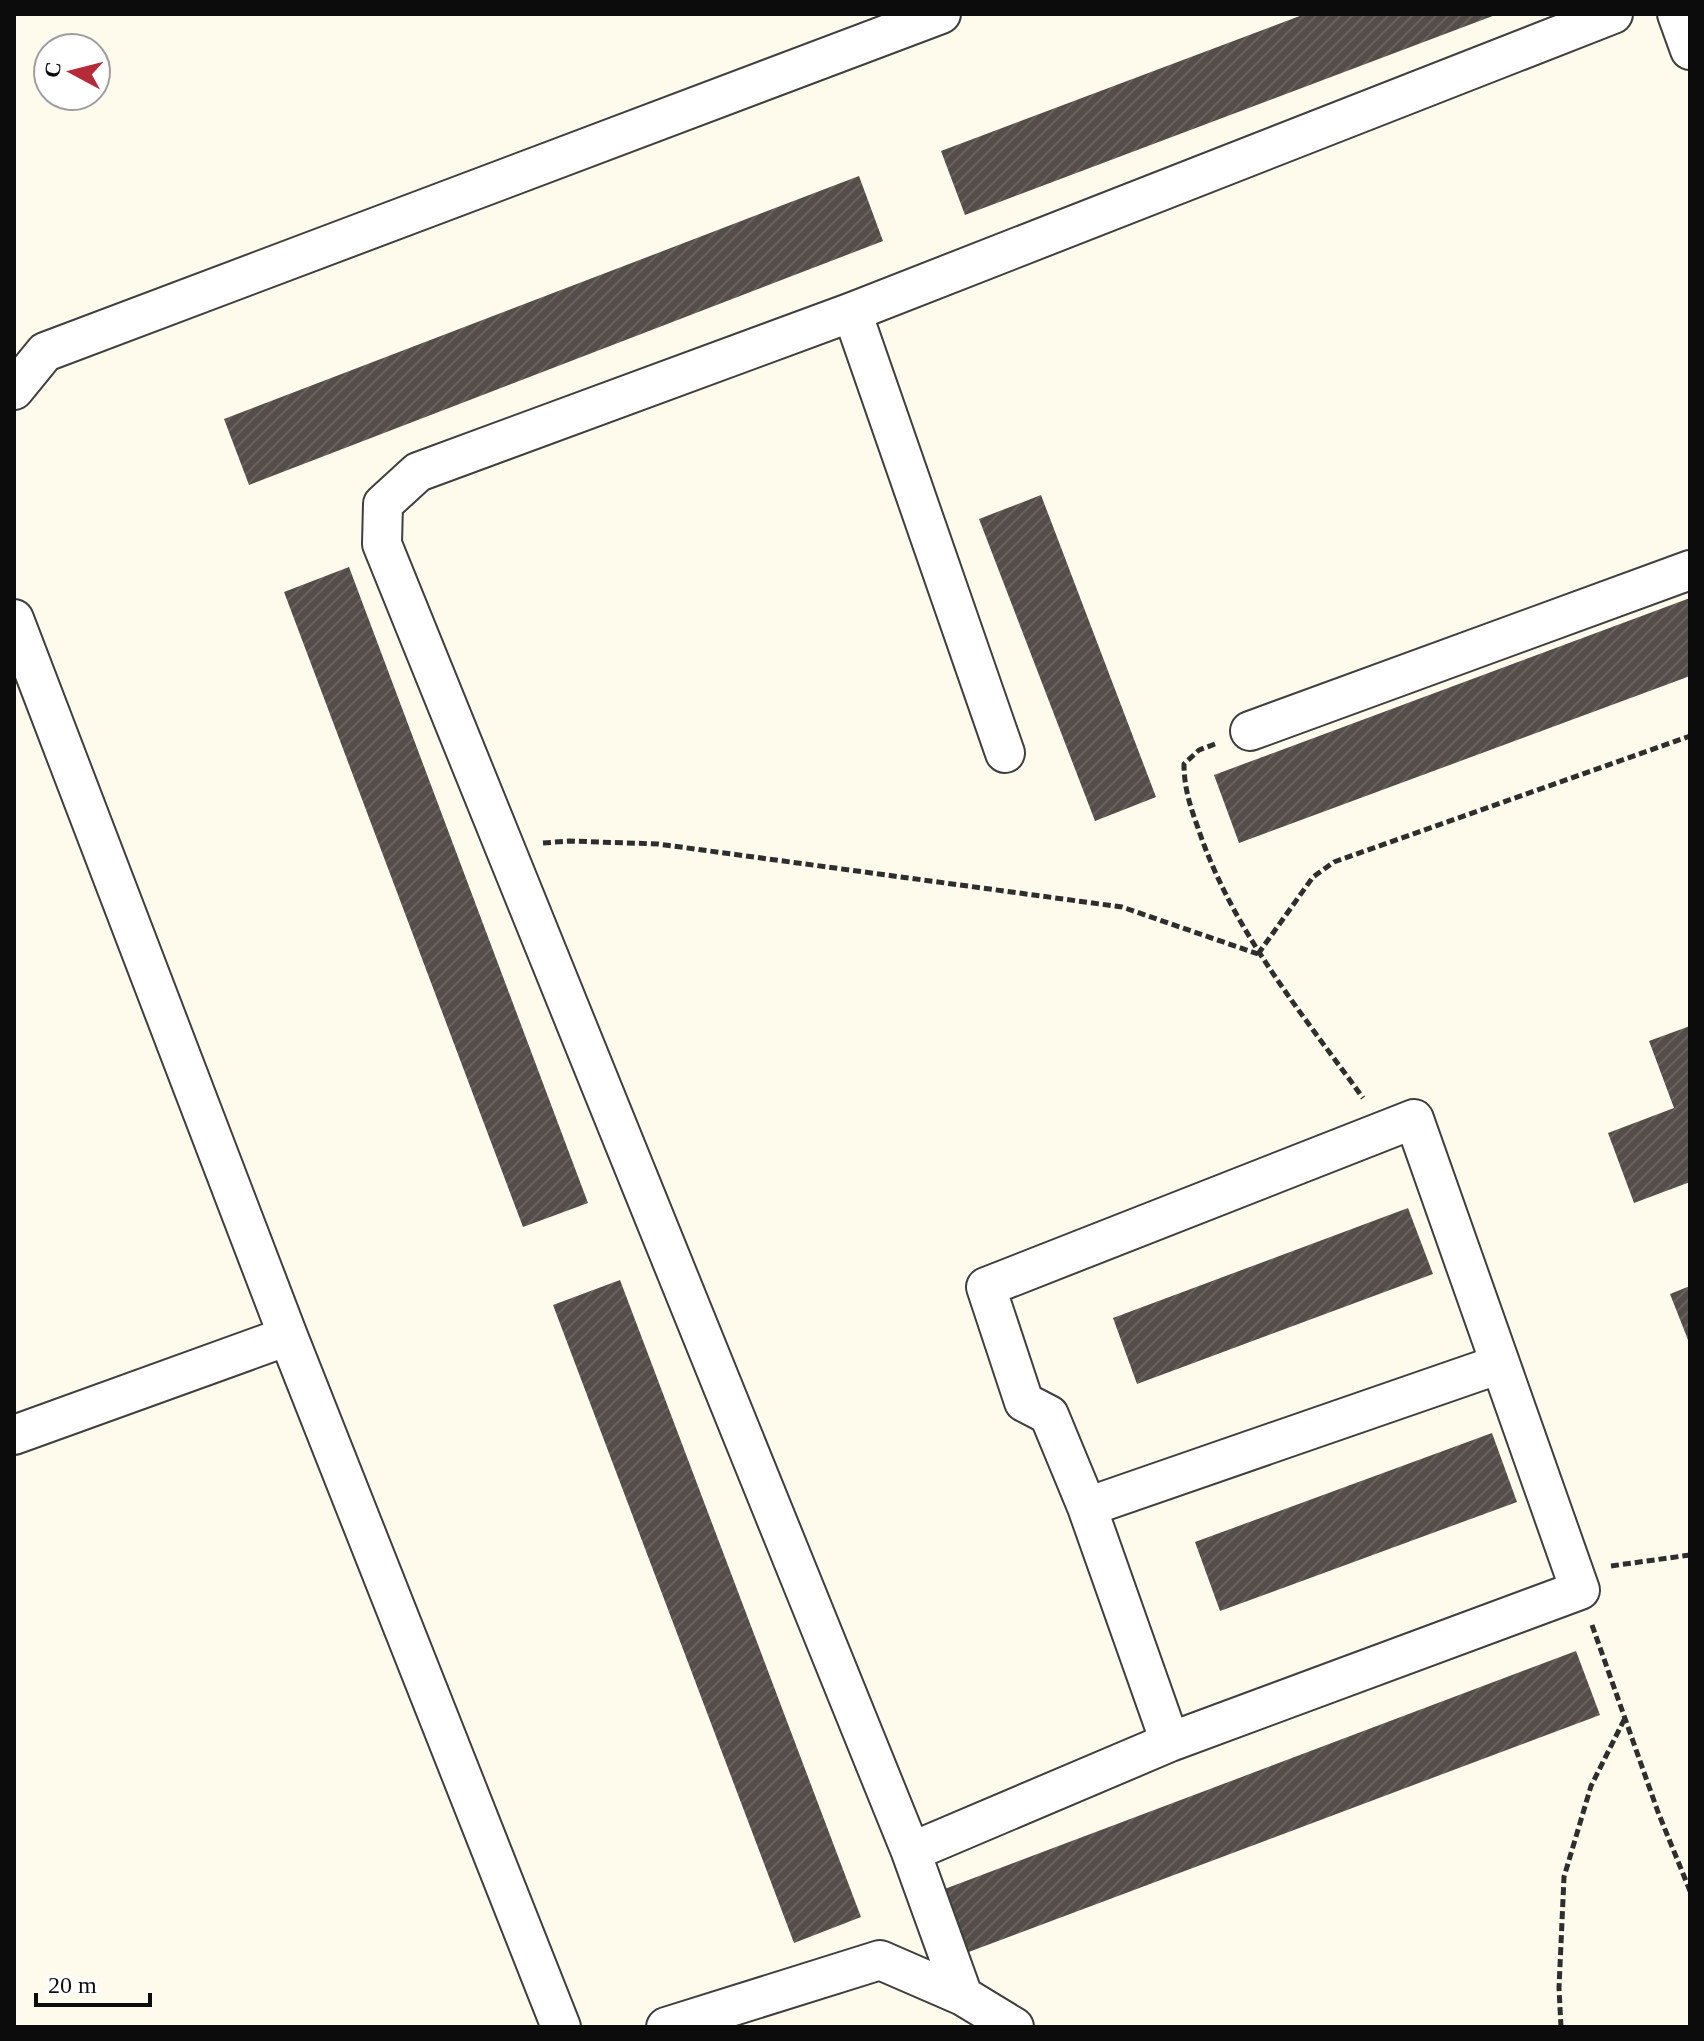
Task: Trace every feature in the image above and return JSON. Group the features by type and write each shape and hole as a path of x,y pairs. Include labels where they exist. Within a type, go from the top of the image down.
{"street":[{"path":"14,390 29,356 941,14"},
{"path":"963,1996 911,1852 382,544 383,504 418,472 852,312 1613,14"},
{"path":"1677,14 1690,50"},
{"path":"852,312 1005,753"},
{"path":"1250,731 1690,570"},
{"path":"14,619 288,1336 561,2027"},
{"path":"911,1852 1170,1742 1578,1583 1414,1119 986,1287 1024,1402 1049,1415 1087,1507 1170,1742"},
{"path":"14,1435 288,1336"},
{"path":"1087,1507 1500,1364"},
{"path":"666,2027 880,1960 963,1996 1014,2027"}],"path":[{"path":"1250,731 1199,750 1184,764 1184,786 1210,864 1258,954 1386,1130"},
{"path":"1258,954 1313,877 1334,862 1690,736"},
{"path":"504,847 569,841 658,844 1122,907 1258,954"},
{"path":"1690,1555 1620,1563 1578,1583 1658,1812 1690,1891"},
{"path":"1561,2027 1559,1988 1564,1877 1591,1786 1625,1718"}],"building":[{"path":"1305,14 1498,14 965,215 941,151"},
{"path":"859,176 883,241 249,485 224,419"},
{"path":"1041,495 1156,797 1095,821 979,519"},
{"path":"349,567 588,1203 523,1227 284,592"},
{"path":"1690,598 1690,676 1239,843 1214,775"},
{"path":"1690,1026 1690,1182 1634,1203 1608,1133 1674,1108 1649,1041"},
{"path":"1408,1208 1433,1274 1137,1384 1113,1318"},
{"path":"620,1280 861,1917 794,1943 553,1305"},
{"path":"1690,1286 1690,1345 1670,1294"},
{"path":"1492,1433 1517,1502 1220,1611 1195,1542"},
{"path":"1576,1651 1600,1715 966,1953 942,1890"}]}
